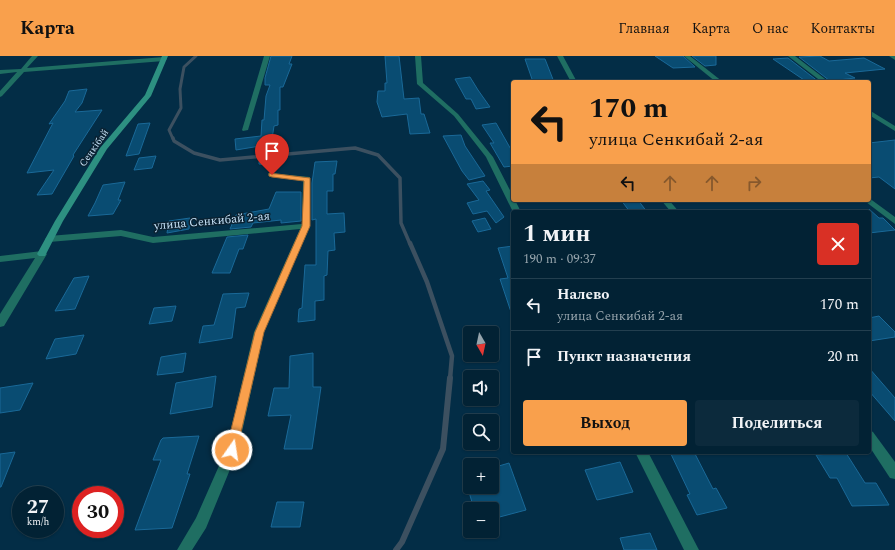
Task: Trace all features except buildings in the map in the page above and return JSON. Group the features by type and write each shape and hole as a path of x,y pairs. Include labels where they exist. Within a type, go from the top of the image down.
{"street":[{"path":"0,95 34,56"},
{"path":"245,130 267,56"},
{"path":"418,56 420,84 456,115 489,157 511,200"},
{"path":"560,56 573,80"},
{"path":"687,56 717,80"},
{"path":"791,56 823,80"},
{"path":"0,72 164,57"},
{"name":"Сеңкібай","path":"42,254 59,221 104,148 148,96 164,57"},
{"path":"871,113 895,129"},
{"path":"184,550 201,523 232,450 260,332 306,226 307,180 272,175"},
{"path":"667,202 673,210"},
{"path":"871,202 895,221"},
{"name":"улица Сенкибай 2-ая","path":"50,239 121,233 153,240 306,226"},
{"path":"0,259 42,254"},
{"path":"0,323 42,254"},
{"path":"871,439 895,473"},
{"path":"643,454 692,550"}],"waterway":[{"path":"173,139 169,130 181,108 180,89 184,67 196,56"},
{"path":"173,138 174,141 194,153 220,160 355,148 378,155 400,178 401,223 410,244"},
{"path":"410,243 427,282 452,356 450,379"},
{"path":"396,550 402,542 443,449 450,378"}],"route":[{"path":"232,450 260,332 306,226 307,180 272,175"}]}
